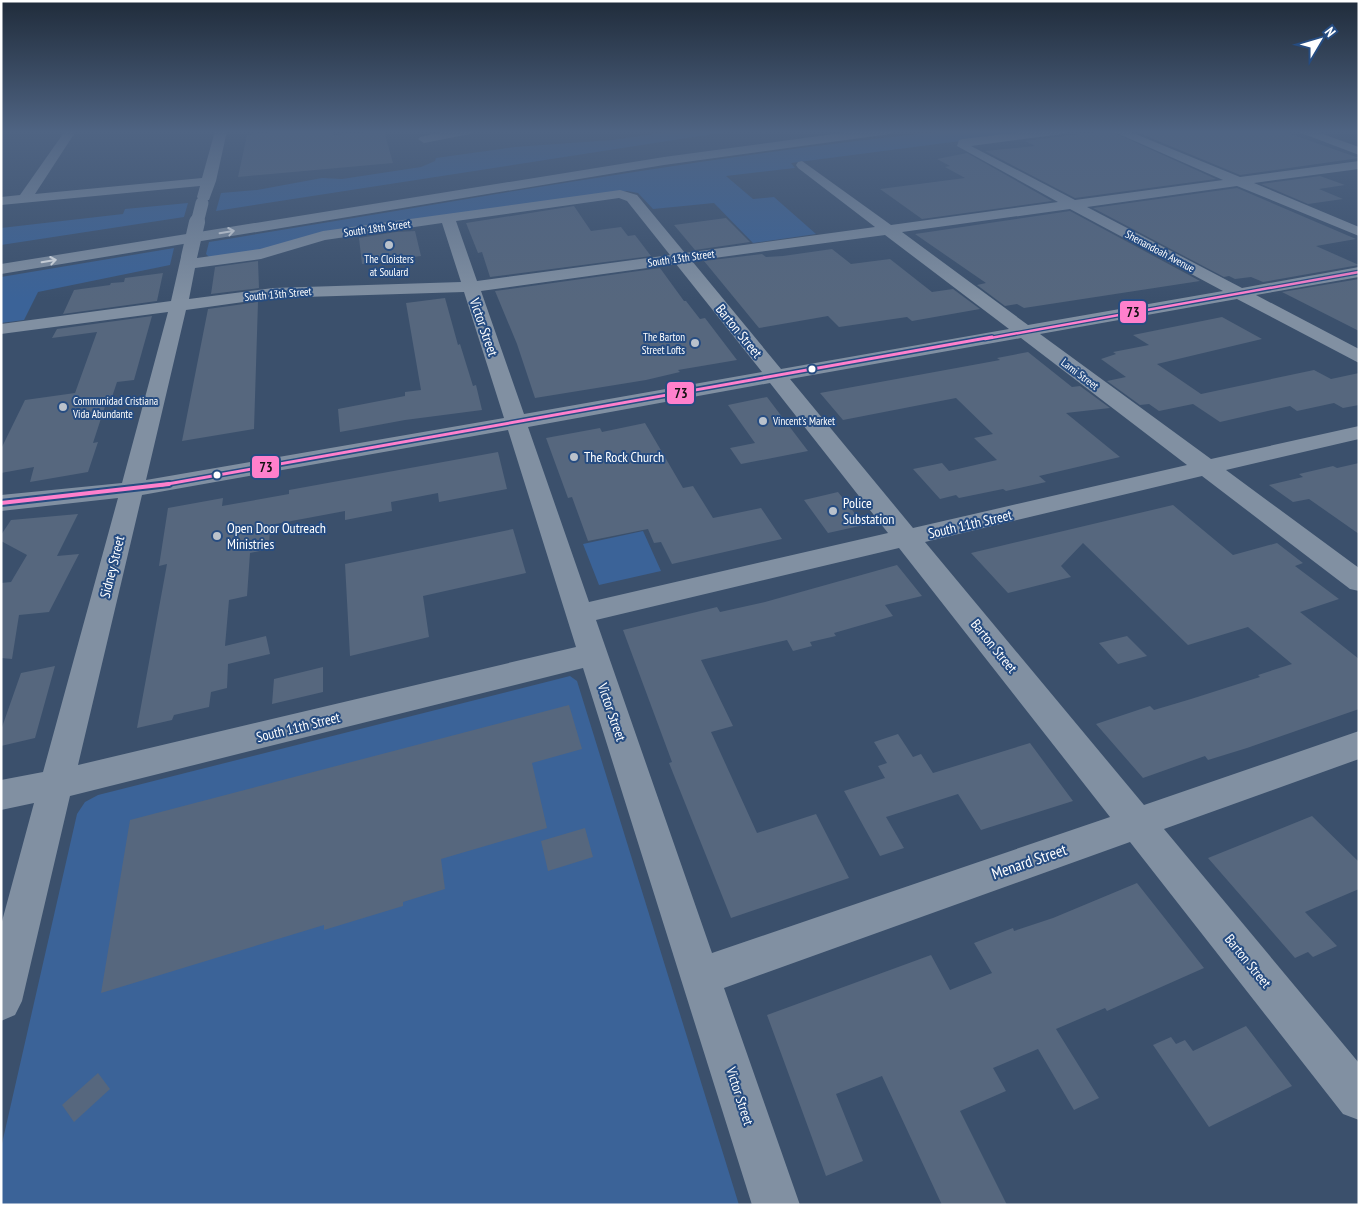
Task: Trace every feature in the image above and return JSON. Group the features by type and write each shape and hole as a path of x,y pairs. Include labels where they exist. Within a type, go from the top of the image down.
{"main road":[{"path":"25,198 32,187"},
{"path":"1,201 141,187"},
{"name":"Sidney Street","path":"1,1001 132,490 207,187"},
{"path":"352,197 415,187"},
{"path":"1,269 498,187"},
{"name":"Lami Street","path":"831,187 1359,582"},
{"name":"Shenandoah Avenue","path":"1041,187 1359,357"},
{"name":"South 13th Street","path":"1,329 273,293 471,287 1198,187"},
{"path":"1251,187 1359,232"},
{"name":"South 18th Street","path":"188,260 261,254 323,236 560,201 627,195"},
{"name":"Barton Street","path":"627,195 632,198 681,258 1359,1098"},
{"name":"Victor Street","path":"448,218 776,1205"},
{"path":"182,224 210,220"},
{"path":"1,503 132,490 1359,272"},
{"name":"South 11th Street","path":"580,614 1359,432"},
{"name":"South 11th Street","path":"1,795 57,785 593,654"},
{"name":"Menard Street","path":"700,977 1359,745"}],"shaded area":[{"path":"272,187 369,187 216,211 221,193"},
{"path":"540,187 739,187 753,199 774,197 816,234 753,243 714,203 653,209 638,193 627,191 560,199 210,258 206,254 209,242"},
{"path":"188,203 184,217 1,245 1,228 123,214 125,209"},
{"path":"174,248 170,265 38,292 24,320 1,323 1,277"},
{"path":"643,531 661,571 599,585 583,544"},
{"path":"570,676 577,681 739,1205 1,1205 1,1148 77,814 85,802 98,795"}],"building":[{"path":"893,187 1028,187 1052,201 922,219 880,189"},
{"path":"1054,187 1155,187 1075,198"},
{"path":"1269,187 1330,187 1319,189 1343,199 1308,204"},
{"path":"1237,188 1356,239 1316,246 1359,265 1263,282 1251,277 1235,279 1229,276 1224,277 1093,208"},
{"path":"574,206 591,231 621,227 628,236 635,235 651,256 490,277 482,252 478,253 466,223"},
{"path":"1070,211 1200,281 1024,308 1017,304 1005,306 977,285 986,283 915,234"},
{"path":"726,218 750,242 695,250 674,225"},
{"name":"The Cloisters at Soulard","path":"415,231 421,256 362,264 359,238"},
{"path":"832,249 851,264 890,259 932,292 953,289 980,309 912,321 907,317 839,327 828,316 759,328 704,261 762,254 766,257 783,256"},
{"path":"258,261 259,288 211,294 215,267"},
{"path":"660,268 684,301 700,319 705,318 737,360 678,370 680,372 646,380 535,398 517,344 495,291"},
{"path":"163,273 157,301 63,314 74,290 124,282 125,278"},
{"path":"1359,279 1359,331 1282,292"},
{"path":"445,298 458,345 460,344 473,386 476,385 482,410 405,420 340,432 338,409 405,396 405,392 421,390 406,303"},
{"path":"258,302 254,429 182,441 208,309"},
{"path":"152,316 134,380 117,382 110,403 106,403 93,443 98,442 88,472 30,482 34,467 1,473 1,449 25,400 75,393 97,332 52,338 57,329"},
{"path":"1222,317 1262,339 1157,364 1201,394 1314,370 1331,379 1359,373 1359,405 1343,408 1334,403 1297,411 1290,406 1220,422 1193,404 1159,411 1149,404 1140,405 1107,381 1126,377 1101,359 1116,354 1113,352 1149,345 1133,335"},
{"path":"1028,352 1072,387 1080,386 1110,408 1066,413 1120,457 1039,476 1046,482 1006,491 1003,489 959,498 956,495 940,499 913,469 942,463 949,471 997,460 974,438 993,434 956,398 843,420 820,393 1000,360 997,358"},
{"name":"Vincent's Market","path":"767,397 808,451 741,464 730,448 755,443 728,405"},
{"path":"645,423 683,488 693,486 713,518 761,508 782,539 672,564 661,542 654,543 648,529 588,541 572,497 568,498 546,438 600,428 602,432"},
{"path":"498,452 507,489 439,502 438,493 391,502 392,511 345,520 345,511 270,525 269,549 250,553 247,596 229,600 225,646 266,636 270,654 228,664 227,688 211,692 209,707 174,715 172,720 137,728 167,564 159,566 168,508 223,498 222,506 289,494 289,490"},
{"path":"1359,463 1359,534 1309,499 1293,502 1269,485 1303,477 1299,474 1333,466 1337,468"},
{"name":"Police Substation","path":"838,492 864,525 828,533 804,500"},
{"path":"1173,505 1233,555 1277,543 1303,563 1295,566 1339,599 1300,612 1359,659 1359,709 1247,748 1208,760 1205,756 1143,778 1096,724 1150,706 1154,710 1191,699 1260,677 1258,675 1292,664 1248,627 1188,645 1083,543 1061,566 1071,577 1008,593 971,553"},
{"path":"78,514 57,556 79,554 49,612 19,615 12,659 1,658 1,583 11,582 27,555 1,541 1,535 11,520"},
{"path":"513,529 526,573 423,596 429,637 350,656 345,564"},
{"path":"897,565 922,596 885,605 893,616 834,633 836,636 810,642 812,646 793,651 787,640 701,660 733,726 711,732 757,833 816,814 849,878 731,918 669,763 672,762 623,630 717,607 720,612 765,602"},
{"path":"1127,636 1147,656 1118,664 1099,643"},
{"path":"55,666 35,738 1,746 1,730 21,673"},
{"path":"323,667 323,692 272,704 274,679"},
{"path":"569,705 582,749 532,763 547,828 441,859 445,889 403,902 403,906 324,930 324,925 101,993 130,820"},
{"path":"898,734 913,757 921,754 933,773 1030,743 1073,801 981,830 958,794 886,817 904,848 880,856 844,791 885,778 878,766 887,763 874,742"},
{"path":"1312,816 1359,862 1359,889 1305,912 1337,946 1313,957 1308,952 1295,958 1208,858"},
{"path":"585,828 593,857 548,871 541,841"},
{"path":"1137,883 1204,968 1107,1011 1105,1008 1056,1029 1099,1098 1074,1110 1038,1049 993,1068 1006,1091 960,1111 1007,1205 942,1205 882,1076 836,1094 863,1161 826,1176 767,1015 931,955 950,990 992,973 974,943 1013,928 1014,931 1053,918"},
{"path":"1246,1026 1292,1086 1209,1127 1153,1045 1171,1037 1176,1044 1185,1040 1193,1051"},
{"path":"98,1073 110,1089 74,1122 62,1105"}],"transit line":[{"name":"73","path":"1,503 158,486 1359,272"}],"place":[{"name":"The Cloisters at Soulard","path":"389,245"},
{"name":"The Barton Street Lofts","path":"695,343"},
{"name":"Communidad Cristiana Vida Abundante","path":"63,407"},
{"name":"Vincent's Market","path":"763,421"},
{"name":"The Rock Church","path":"574,457"},
{"name":"Police Substation","path":"833,511"},
{"name":"Open Door Outreach Ministries","path":"217,536"}]}
